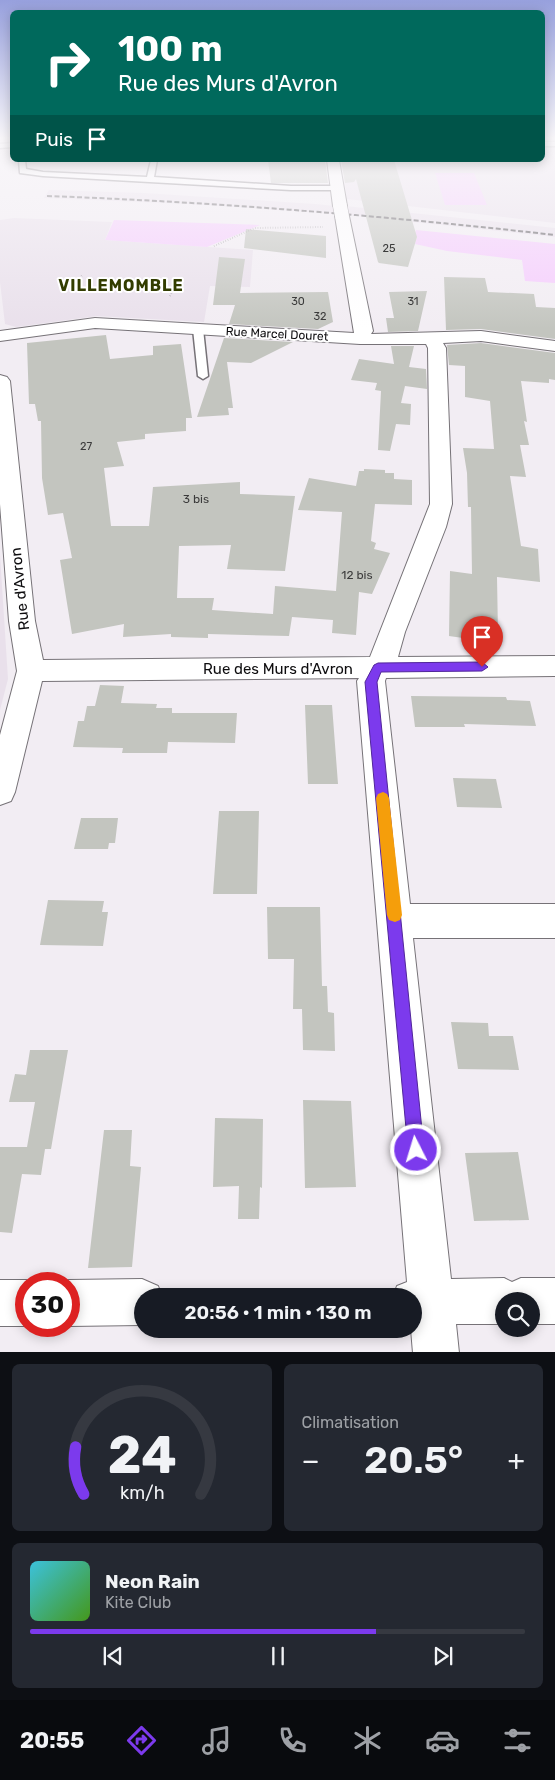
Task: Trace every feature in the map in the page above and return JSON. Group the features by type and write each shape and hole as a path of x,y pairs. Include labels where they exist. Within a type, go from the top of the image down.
{"street":[{"path":"340,202 364,331 360,339"},
{"name":"Rue Marcel Douret","path":"0,336 95,323 360,339 402,340 431,337 481,336 555,346"},
{"path":"421,1288 395,922 371,682 386,654 392,632 434,527 441,504 436,348 431,337"},
{"name":"Rue d'Avron","path":"0,381 22,621 32,670 0,792"},
{"name":"Rue des Murs d'Avron","path":"32,670 555,666"},
{"path":"395,922 555,920"},
{"path":"436,1352 422,1302 495,1301"},
{"path":"540,1301 555,1301"},
{"path":"80,1303 134,1302"},
{"path":"0,1303 15,1303"}],"lane":[{"path":"198,329 203,376"}],"path":[{"path":"214,246 256,228 342,216"},
{"path":"70,290 83,274"},
{"path":"170,296 179,279"}],"shaded area":[{"path":"142,202 285,202 336,206 336,214"},
{"path":"374,202 555,202 555,223"},
{"path":"444,202 486,202 487,205 445,205"},
{"path":"345,206 555,228 555,237 347,215"},
{"path":"14,218 112,222 105,240 253,250 250,287 210,286 204,322 97,316 16,327 5,324 0,282 0,220"},
{"path":"114,220 260,225 207,247 105,240"},
{"path":"416,230 555,244 555,283 525,281 522,260 447,251 415,244 417,237 414,236"},
{"path":"0,555 8,679 0,710"}],"building":[{"path":"362,202 407,202 417,237 408,267 378,262"},
{"path":"246,229 326,236 326,258 244,248"},
{"path":"219,257 245,259 240,293 328,292 333,322 318,329 229,324 235,305 213,305"},
{"path":"444,277 485,278 488,292 534,294 536,307 555,308 555,339 481,329 446,330"},
{"path":"427,291 418,331 388,332 386,318 394,318 389,292"},
{"path":"106,335 110,359 153,355 153,346 181,344 192,418 186,418 186,431 145,434 145,439 117,442 124,466 104,468 111,526 149,526 153,487 240,482 240,494 295,496 285,571 227,569 231,545 179,546 177,598 214,598 212,610 273,614 275,586 336,591 342,512 298,510 309,478 356,486 359,471 364,471 364,469 385,470 385,473 394,473 394,479 412,480 412,505 375,504 371,541 376,543 374,549 390,553 372,594 359,592 356,635 332,633 333,620 292,617 289,636 208,634 208,638 171,637 171,634 123,637 124,624 72,634 60,560 72,558 63,513 48,515 42,478 41,421 38,421 35,404 29,404 27,343"},
{"path":"224,338 293,342 251,363 227,362 233,408 228,408 229,415 197,417"},
{"path":"481,343 555,353 555,380 549,379 549,383 521,381 527,422 524,421 529,445 520,445 526,477 510,476 521,546 538,549 540,582 497,577 498,634 470,631 470,639 449,636 450,571 472,574 471,507 468,507 467,473 463,448 494,449 490,401 465,397 465,366 449,365 447,345"},
{"path":"391,346 414,346 409,367 426,369 427,389 405,386 401,403 411,404 410,425 396,424 390,451 378,450 381,391 375,390 377,383 351,380 359,359 394,364"},
{"path":"100,685 124,686 121,703 157,704 156,708 172,708 172,713 237,713 235,743 168,742 167,753 122,753 123,748 73,747 78,721 84,721 87,706 95,706"},
{"path":"411,696 506,697 507,700 530,701 536,726 464,724 465,727 415,727"},
{"path":"305,705 332,705 338,784 308,784"},
{"path":"453,778 496,779 502,808 457,807"},
{"path":"219,811 259,811 257,894 213,894"},
{"path":"81,818 118,818 115,843 109,843 108,849 74,849"},
{"path":"48,900 104,901 102,912 108,912 103,946 40,945"},
{"path":"267,907 320,907 322,986 327,986 328,1012 334,1013 335,1051 303,1050 302,1009 293,1009 294,959 268,959"},
{"path":"451,1022 488,1023 489,1036 513,1036 519,1070 458,1069"},
{"path":"30,1050 68,1050 51,1149 45,1149 41,1175 22,1174 12,1233 0,1232 0,1147 27,1147 35,1102 9,1102 15,1074 26,1075"},
{"path":"303,1100 351,1101 356,1187 305,1188"},
{"path":"215,1118 263,1119 262,1188 260,1187 259,1219 238,1219 239,1186 213,1187"},
{"path":"104,1130 132,1130 130,1166 141,1167 132,1267 88,1268"},
{"path":"518,1152 529,1220 474,1221 465,1153"}],"railway":[{"path":"175,202 428,222 555,235"}],"slow traffic":[{"path":"383,798 395,915"}],"district":[{"name":"VILLEMOMBLE","path":"121,285"}],"route":[{"path":"416,1150 371,682 378,668 482,667"}]}
